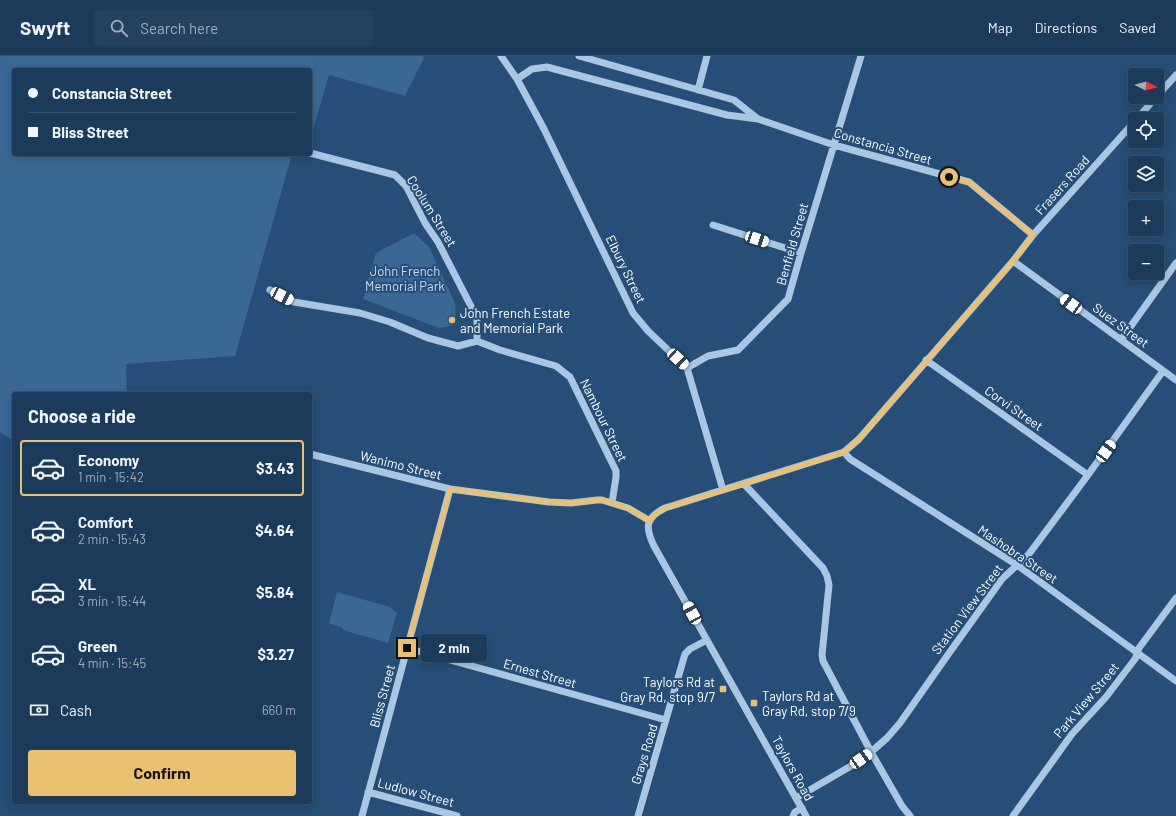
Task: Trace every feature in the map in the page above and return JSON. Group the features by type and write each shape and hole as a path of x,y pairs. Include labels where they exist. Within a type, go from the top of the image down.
{"street":[{"name":"Constancia Street","path":"578,56 734,100 758,119"},
{"path":"698,90 707,56"},
{"name":"Benfield Street","path":"687,368 708,356 738,350 788,299 861,56"},
{"name":"Elbury Street","path":"503,57 517,79 544,129 633,313 648,331 687,368"},
{"name":"Constancia Street","path":"517,79 532,69 547,67 727,115 758,119 834,145 969,182 1033,235"},
{"name":"Frasers Road","path":"1164,89 1176,75"},
{"name":"Frasers Road","path":"1143,112 1151,104"},
{"name":"Frasers Road","path":"650,521 654,515 665,508 844,452 859,439 1013,261 1033,235 1128,129"},
{"name":"Coolum Street","path":"312,154 395,175 406,186 425,224 438,242 477,318 477,341"},
{"path":"712,225 801,253"},
{"name":"Suez Street","path":"1013,261 1176,380"},
{"path":"1121,340 1176,263"},
{"path":"270,290 294,302 360,313 390,322 428,338 458,346 477,341"},
{"name":"Nambour Street","path":"477,341 500,350 556,366 570,377 616,471 612,503"},
{"name":"Corvi Street","path":"926,360 1088,475"},
{"path":"687,368 723,490"},
{"name":"Station View Street","path":"796,798 871,752 887,738 900,723 1002,579 1029,554 1163,371"},
{"name":"Mashobra Street","path":"844,452 850,459 1016,565 1176,681"},
{"name":"Wanimo Street","path":"312,454 450,489 549,502 572,503 597,500 634,510 650,521"},
{"path":"744,484 823,568 829,585 822,661 871,752 902,806 910,816"},
{"name":"Bliss Street","path":"362,816 450,489"},
{"name":"Taylors Road","path":"650,521 647,528 654,546 806,816"},
{"name":"Park View Street","path":"1013,816 1072,734 1106,697 1135,659 1139,648 1176,598"},
{"name":"Grays Road","path":"638,816 685,654 690,649 707,640"},
{"name":"Ernest Street","path":"407,648 666,720"},
{"name":"Ludlow Street","path":"368,792 457,816"},
{"path":"793,816 794,812 802,808"}],"green space":[{"path":"0,56 423,56 424,58 405,96 329,75 312,133 312,68 12,68 12,156 291,156 235,356 126,364 127,392 12,392 12,440 0,432"},
{"name":"John French Memorial Park","path":"414,233 429,247 455,303 456,314 453,325 439,328 363,299 376,253"},
{"path":"337,592 390,607 397,613 388,643 343,630 343,628 329,623"}],"place":[{"name":"John French Estate and Memorial Park","path":"452,320"},
{"name":"Taylors Rd at Gray Rd, stop 9/7","path":"723,689"},
{"name":"Taylors Rd at Gray Rd, stop 7/9","path":"754,703"}],"route":[{"path":"407,648 450,489 549,502 572,503 602,500 634,510 650,521 654,515 665,508 844,452 859,439 1013,261 1033,235 969,182 949,177"}]}
